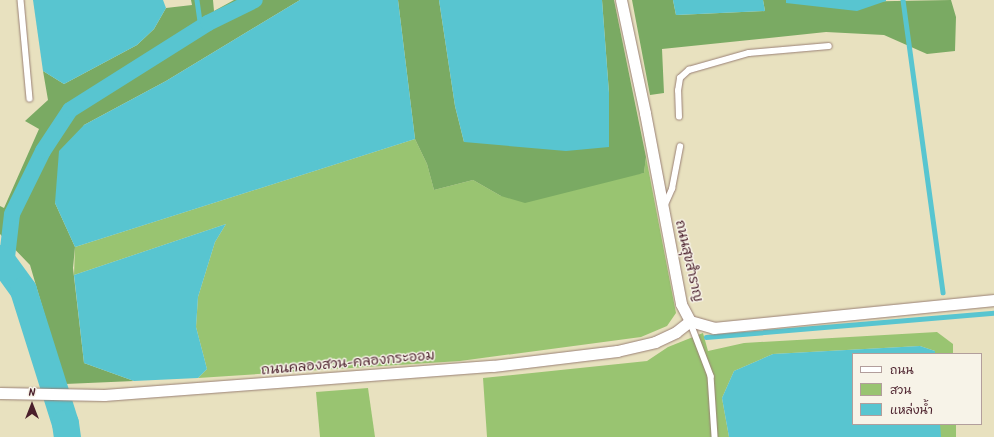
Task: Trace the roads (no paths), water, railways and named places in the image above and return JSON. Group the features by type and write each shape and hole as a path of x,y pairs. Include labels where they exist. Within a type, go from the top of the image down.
{"street":[{"name":"ถนนสุขสำราญ","path":"621,0 645,113 662,211 681,304 690,321 714,328 994,300"},
{"name":"ถนนคลองสวน-คลองกระออม","path":"5,393 104,395 485,367 617,352 655,342 676,332 690,321"}],"lane":[{"path":"21,0 30,99"},
{"path":"679,117 678,91 680,78 689,70 749,53 829,46"},
{"path":"662,211 672,189 680,146"},
{"path":"690,321 711,376 715,437"}],"water":[{"path":"33,0 163,0 166,8 154,29 137,45 64,84 43,71"},
{"path":"300,0 398,0 415,139 75,247 55,203 59,151 84,125 166,81"},
{"path":"439,0 602,0 609,93 609,147 566,151 464,142 455,106"},
{"path":"673,0 763,0 765,11 676,15"},
{"path":"786,0 886,1 857,11 786,3"},
{"path":"226,224 215,242 198,297 196,327 207,369 198,378 134,381 84,363 74,275"},
{"path":"920,346 935,351 935,353 852,353 852,425 940,425 941,437 729,437 722,398 734,371 773,354"}],"waterway":[{"path":"197,0 201,27"},
{"path":"6,266 12,214 43,151 70,110 208,23 255,0"},
{"path":"903,0 943,292"},
{"path":"0,258 23,290 65,423 67,437"},
{"path":"706,337 994,313"}]}
